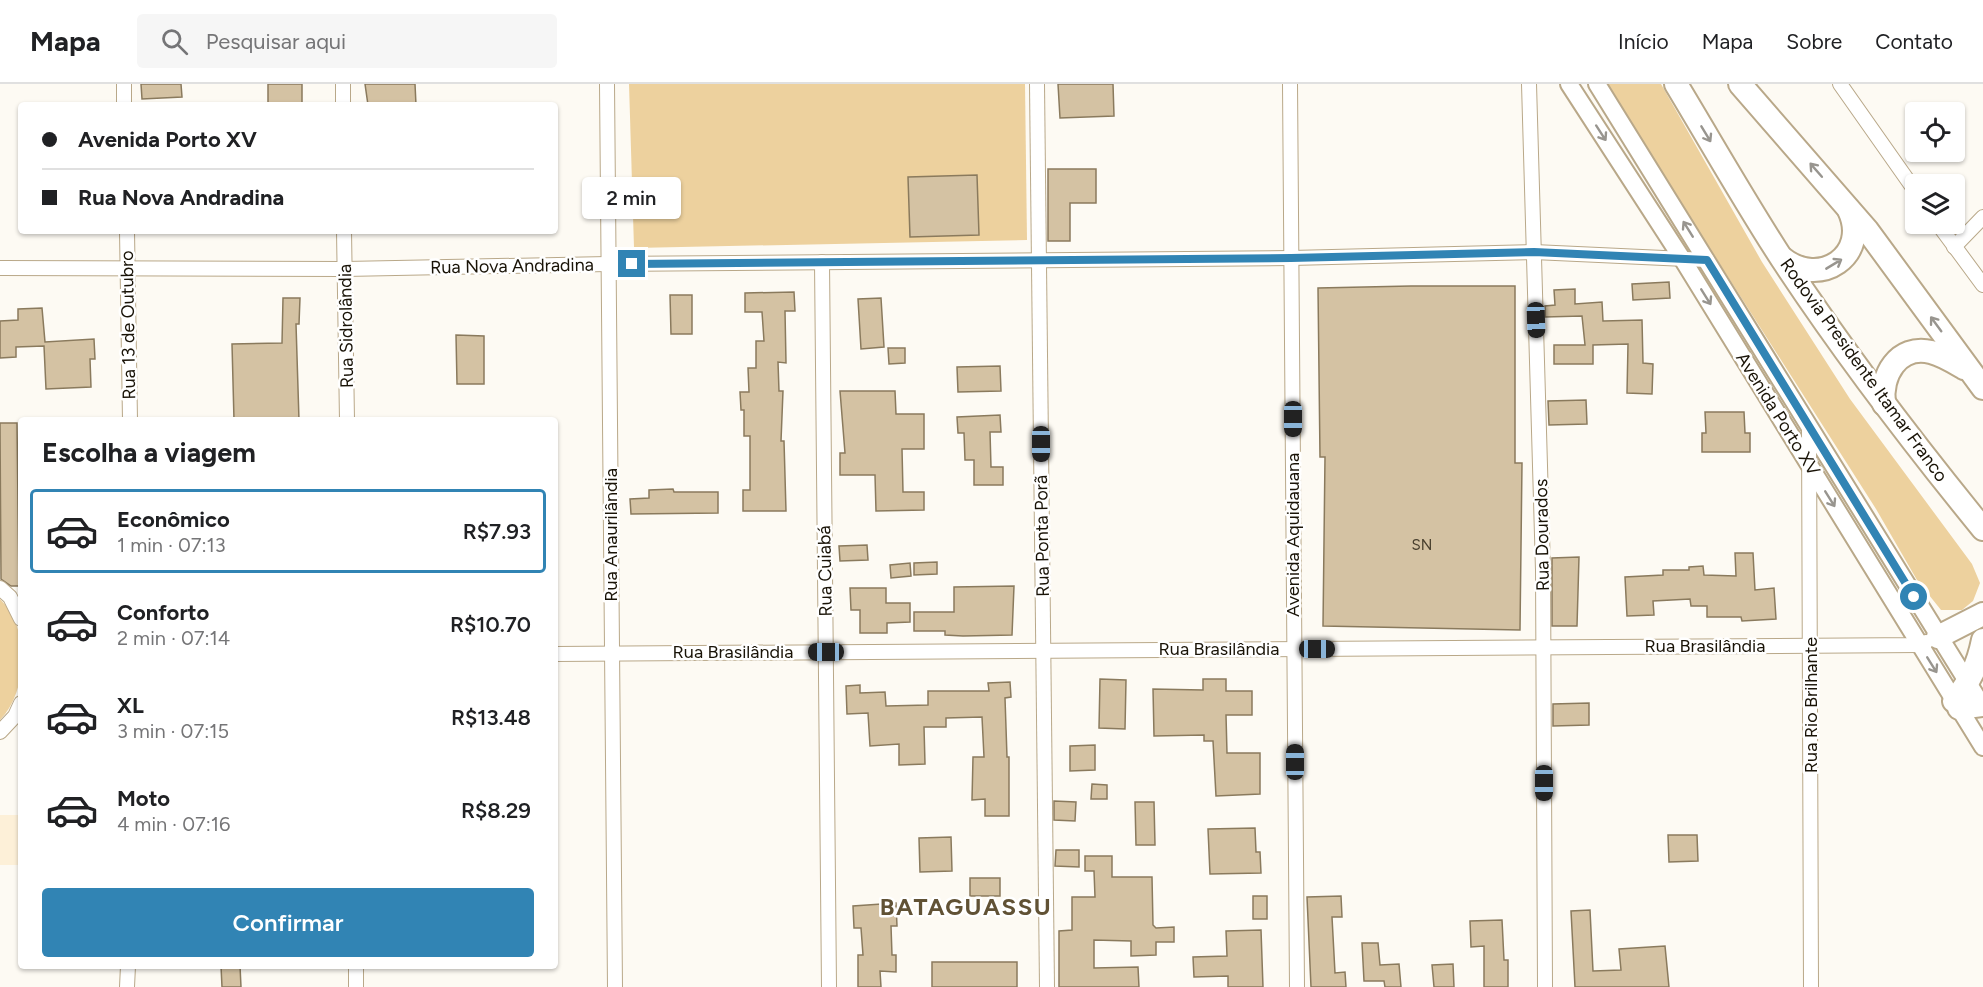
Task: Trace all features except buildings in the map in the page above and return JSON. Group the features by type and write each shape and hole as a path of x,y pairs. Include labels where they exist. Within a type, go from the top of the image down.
{"highway":[{"name":"Rodovia Presidente Itamar Franco","path":"1676,84 1781,258 1884,404 1979,524 1983,542"},
{"path":"1740,84 1848,206 1977,380"},
{"path":"1781,258 1805,271 1819,271 1833,266 1847,252 1855,233 1848,206"},
{"path":"1884,404 1885,378 1891,366 1902,357 1914,352 1928,351 1942,355 1977,380"},
{"path":"1929,641 1983,614"},
{"path":"1972,702 1983,640"}],"street":[{"path":"124,84 124,102"},
{"path":"343,84 343,102"},
{"name":"Rua Anaurilândia","path":"607,84 615,987"},
{"name":"Rua Ponta Porã","path":"1037,84 1047,987"},
{"name":"Avenida Aquidauana","path":"1290,84 1297,987"},
{"name":"Rua Dourados","path":"1529,84 1544,648 1545,987"},
{"name":"Avenida Porto XV","path":"1569,84 1683,260 1809,465 1972,702 1983,747"},
{"name":"Avenida Porto XV","path":"1597,84 1809,423 1929,641"},
{"path":"1840,84 1905,176"},
{"path":"1954,247 1983,217"},
{"name":"Rua 13 de Outubro","path":"127,234 130,417"},
{"name":"Rua Sidrolândia","path":"344,234 347,417"},
{"path":"1945,234 1983,285"},
{"name":"Rua Nova Andradina","path":"0,267 345,269 609,264 1291,258 1534,252 1707,260"},
{"name":"Rua Cuiabá","path":"822,262 829,987"},
{"name":"Rua Rio Brilhante","path":"1809,423 1810,987"},
{"path":"0,588 10,597 18,613"},
{"name":"Rua Brasilândia","path":"558,654 1811,646 1929,641"},
{"path":"0,732 18,710"},
{"path":"127,987 128,969"},
{"path":"356,969 356,987"}],"shaded area":[{"path":"629,84 1025,84 1027,240 634,248"},
{"path":"1605,84 1661,84 1762,262 1850,399 1972,564 1980,583 1973,601 1962,610 1941,610 1917,580 1876,509"},
{"path":"0,599 10,612 18,630 18,685 9,708 0,720"},
{"path":"0,815 18,815 18,865 0,865"}],"district":[{"name":"BATAGUASSU","path":"966,907"}],"route":[{"path":"632,264 1291,258 1534,252 1707,260 1914,597"}]}
